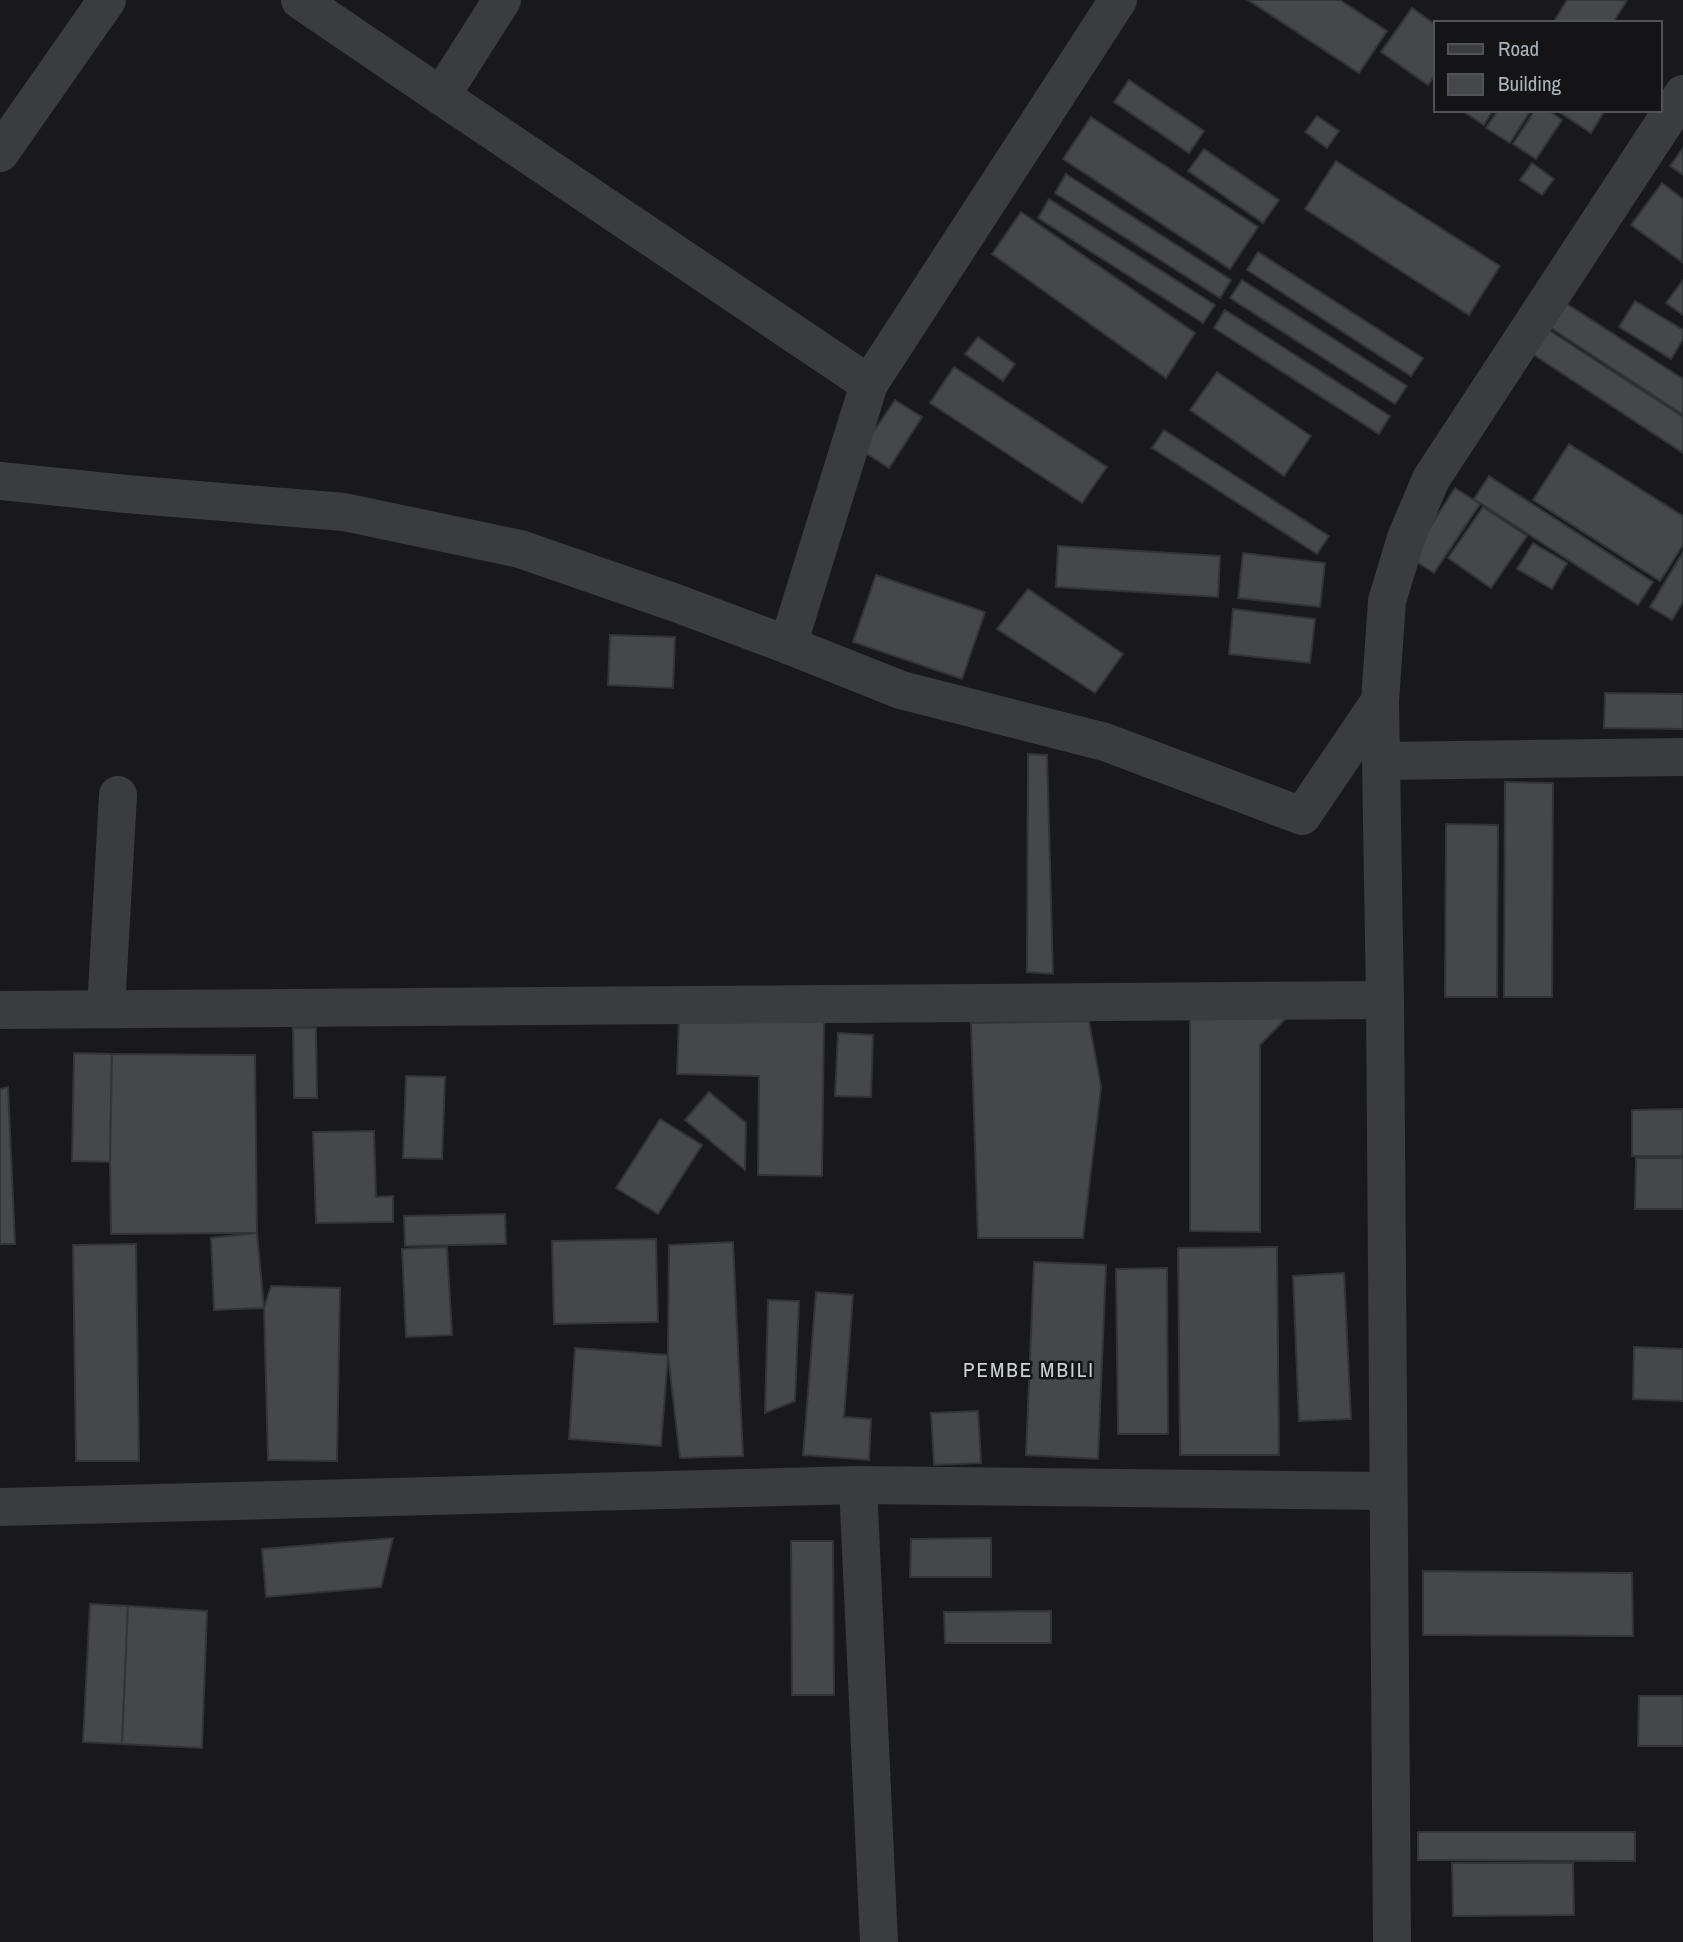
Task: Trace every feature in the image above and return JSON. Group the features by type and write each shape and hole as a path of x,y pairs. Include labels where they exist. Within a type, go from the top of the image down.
{"street":[{"path":"0,153 107,0"},
{"path":"300,0 869,384"},
{"path":"441,96 502,0"},
{"path":"788,645 869,384 1118,0"},
{"path":"1392,1942 1385,1000 1380,701 1387,601 1406,538 1431,479 1683,94"},
{"path":"0,481 344,512 520,549 676,603 901,690 1105,742 1301,816 1380,701"},
{"path":"1382,761 1683,757"},
{"path":"106,1009 118,794"},
{"path":"0,1010 1385,1000"},
{"path":"0,1507 859,1485 1388,1491"},
{"path":"859,1485 879,1942"}],"building":[{"path":"1248,0 1340,0 1387,31 1359,73"},
{"path":"1567,0 1627,0 1614,21 1554,21"},
{"path":"1412,8 1434,24 1434,76 1428,85 1381,52"},
{"path":"1129,80 1204,131 1189,153 1114,102"},
{"path":"1464,112 1492,112 1484,125"},
{"path":"1497,112 1530,112 1510,143 1486,128"},
{"path":"1534,112 1551,112 1562,120 1536,159 1513,144"},
{"path":"1559,112 1604,112 1591,133"},
{"path":"1317,116 1339,131 1327,148 1305,132"},
{"path":"1091,117 1258,227 1230,269 1063,159"},
{"path":"1683,148 1683,175 1670,166"},
{"path":"1204,149 1279,200 1263,223 1188,171"},
{"path":"1336,161 1500,266 1469,315 1305,209"},
{"path":"1532,163 1554,179 1542,195 1520,180"},
{"path":"1066,174 1231,280 1220,298 1055,193"},
{"path":"1662,183 1683,199 1682,262 1631,225"},
{"path":"1049,199 1215,305 1203,323 1038,218"},
{"path":"1021,212 1195,333 1166,378 992,254"},
{"path":"1258,252 1423,358 1411,376 1247,270"},
{"path":"1242,280 1407,386 1395,404 1230,298"},
{"path":"1683,280 1683,315 1666,303"},
{"path":"1635,301 1683,330 1683,339 1671,359 1619,327"},
{"path":"1567,304 1683,379 1683,415 1551,328"},
{"path":"1225,310 1390,416 1379,434 1214,328"},
{"path":"1547,329 1683,417 1683,453 1531,353"},
{"path":"978,337 1015,364 1003,381 965,354"},
{"path":"954,367 1107,467 1082,503 930,403"},
{"path":"1217,372 1311,436 1284,476 1190,410"},
{"path":"895,400 922,417 889,468 861,450"},
{"path":"1164,430 1329,536 1317,554 1152,448"},
{"path":"1569,444 1683,516 1683,545 1660,581 1533,500"},
{"path":"1489,476 1653,582 1638,605 1474,499"},
{"path":"1455,488 1480,504 1434,573 1410,558"},
{"path":"1483,507 1527,536 1491,588 1448,558"},
{"path":"1533,543 1567,563 1552,589 1517,569"},
{"path":"1058,546 1220,556 1218,597 1056,587"},
{"path":"1683,552 1683,602 1672,620 1650,607"},
{"path":"1243,553 1325,563 1320,607 1238,598"},
{"path":"876,575 985,612 962,679 853,642"},
{"path":"1028,589 1123,654 1095,693 997,629"},
{"path":"1233,609 1315,619 1310,663 1229,654"},
{"path":"610,635 675,637 673,688 608,685"},
{"path":"1605,693 1683,694 1683,729 1604,728"},
{"path":"1028,754 1047,755 1053,974 1027,972"},
{"path":"1505,782 1553,783 1552,997 1504,997"},
{"path":"1446,824 1498,825 1497,997 1445,997"},
{"path":"1190,1016 1287,1017 1260,1045 1260,1232 1190,1231"},
{"path":"679,1019 824,1022 822,1176 758,1175 759,1076 677,1074"},
{"path":"1089,1021 1101,1087 1083,1238 978,1238 971,1023"},
{"path":"293,1028 316,1028 317,1098 294,1098"},
{"path":"838,1033 873,1035 871,1097 835,1096"},
{"path":"74,1053 112,1054 110,1162 72,1161"},
{"path":"112,1054 255,1055 257,1233 111,1234"},
{"path":"406,1076 445,1077 442,1159 403,1158"},
{"path":"8,1087 15,1244 0,1244 0,1089"},
{"path":"709,1092 746,1123 745,1170 685,1120"},
{"path":"1683,1109 1683,1156 1632,1156 1632,1110"},
{"path":"660,1119 702,1145 658,1214 616,1188"},
{"path":"374,1131 376,1197 393,1196 393,1222 316,1223 313,1132"},
{"path":"1636,1158 1683,1158 1683,1209 1635,1209"},
{"path":"505,1214 506,1244 405,1246 404,1216"},
{"path":"257,1233 264,1308 214,1310 211,1238"},
{"path":"656,1239 658,1322 554,1324 552,1241"},
{"path":"733,1242 743,1456 680,1458 668,1355 669,1245"},
{"path":"136,1244 139,1461 76,1461 73,1245"},
{"path":"447,1247 452,1335 406,1337 402,1249"},
{"path":"1277,1247 1279,1455 1180,1455 1178,1248"},
{"path":"1034,1262 1106,1265 1098,1459 1026,1455"},
{"path":"1167,1268 1168,1434 1118,1434 1116,1269"},
{"path":"1344,1273 1351,1419 1299,1421 1293,1276"},
{"path":"271,1286 340,1288 337,1461 268,1460 264,1308"},
{"path":"816,1292 853,1295 844,1417 871,1419 869,1460 803,1455"},
{"path":"768,1300 799,1301 795,1401 765,1413"},
{"path":"1634,1347 1683,1349 1683,1401 1633,1399"},
{"path":"575,1348 668,1355 661,1446 569,1439"},
{"path":"978,1411 981,1463 934,1465 931,1413"},
{"path":"393,1538 381,1587 266,1597 262,1549"},
{"path":"991,1538 991,1577 910,1577 911,1539"},
{"path":"791,1541 833,1541 834,1695 792,1695"},
{"path":"1423,1571 1632,1573 1633,1636 1423,1635"},
{"path":"90,1604 128,1606 122,1744 83,1742"},
{"path":"128,1606 207,1611 202,1748 122,1744"},
{"path":"1051,1611 1051,1643 945,1643 944,1612"},
{"path":"1639,1696 1683,1696 1683,1746 1638,1746"},
{"path":"1418,1832 1635,1832 1635,1861 1418,1860"},
{"path":"1452,1863 1573,1863 1574,1915 1453,1916"}],"district":[{"name":"PEMBE MBILI","path":"1029,1369"}]}
